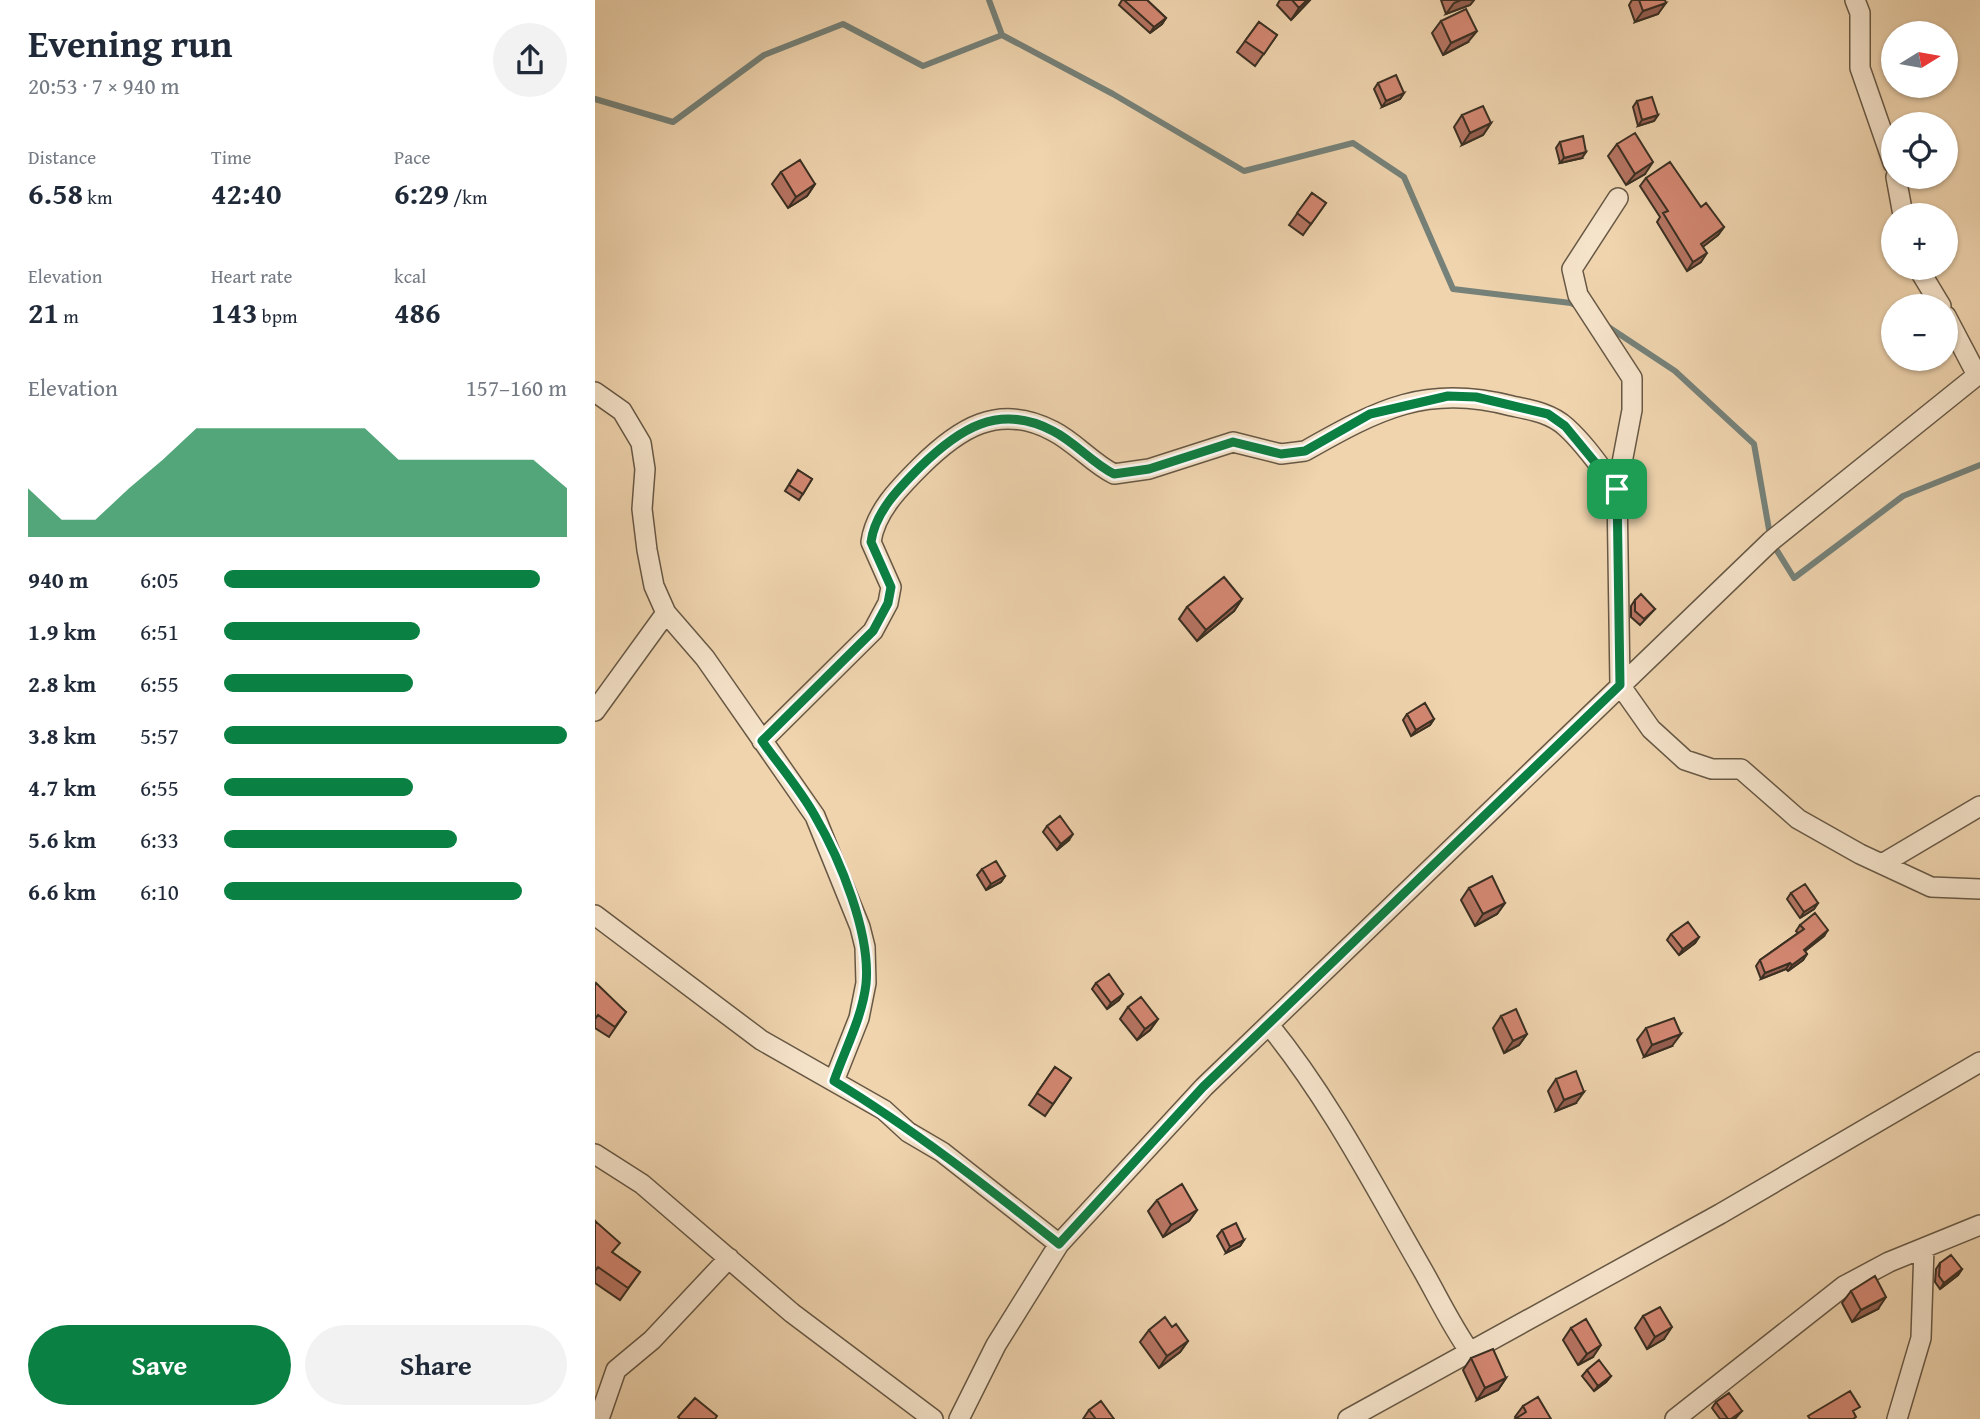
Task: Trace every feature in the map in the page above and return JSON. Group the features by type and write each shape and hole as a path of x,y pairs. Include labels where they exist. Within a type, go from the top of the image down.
{"street":[{"path":"1855,0 1860,13 1860,68 1881,128"},
{"path":"1618,198 1572,270 1578,295 1632,378 1632,410 1617,489 1620,685 1651,729 1685,760 1712,769 1741,769 1798,818 1931,887 1980,889"},
{"path":"960,1419 996,1345 1059,1244 1203,1087 1771,541 1979,374 1958,337"},
{"path":"595,393 622,411 641,443 645,469 642,509 647,550 654,586 666,613 705,658 815,816 840,872 865,947 866,983 859,1017 834,1081"},
{"path":"762,741 873,631 888,603 891,587 871,542 881,513 928,459 953,436 976,424 1004,418 1052,430 1114,474 1149,469 1233,442 1281,454 1305,451 1385,409 1448,396 1476,397 1548,414 1565,426 1617,489"},
{"path":"595,710 666,613"},
{"path":"1882,863 1980,806"},
{"path":"595,915 761,1040 884,1110 908,1132 942,1152 1059,1244"},
{"path":"1269,1025 1307,1072 1424,1272 1450,1323 1470,1352"},
{"path":"1348,1419 1720,1214 1980,1062"},
{"path":"595,1154 642,1184 792,1313 933,1419"},
{"path":"1675,1419 1844,1286 1889,1262 1980,1225"},
{"path":"1897,1419 1921,1338 1924,1248"},
{"path":"599,1419 601,1390 616,1370 652,1340 729,1258"}],"building":[{"path":"1124,0 1147,0 1166,18 1154,27"},
{"path":"1292,0 1307,0 1299,8"},
{"path":"1639,0 1665,0 1666,3 1643,11"},
{"path":"1466,9 1477,31 1451,43 1441,21"},
{"path":"1259,22 1277,35 1264,54 1245,41"},
{"path":"1396,75 1404,93 1386,101 1378,83"},
{"path":"1652,97 1658,115 1642,120 1637,101"},
{"path":"1483,106 1491,123 1470,133 1462,115"},
{"path":"1635,133 1653,162 1635,174 1617,144"},
{"path":"1583,136 1586,152 1564,158 1560,142"},
{"path":"800,160 815,184 796,197 781,172"},
{"path":"1670,162 1701,207 1706,203 1724,227 1701,244 1707,253 1693,262 1663,213 1668,211 1646,178"},
{"path":"1312,193 1326,203 1311,224 1297,213"},
{"path":"798,470 812,479 803,494 789,485"},
{"path":"1224,577 1242,599 1206,630 1187,607"},
{"path":"1641,594 1655,609 1644,619 1635,611 1635,600"},
{"path":"1425,703 1434,719 1416,730 1407,714"},
{"path":"1060,816 1073,834 1061,844 1047,826"},
{"path":"996,861 1005,876 991,884 982,869"},
{"path":"1492,876 1505,903 1483,914 1469,888"},
{"path":"1805,884 1818,903 1804,912 1791,893"},
{"path":"1815,913 1828,930 1804,950 1807,954 1792,965 1790,963 1765,973 1760,960 1804,929 1800,925"},
{"path":"1688,922 1699,937 1683,949 1671,934"},
{"path":"1109,974 1123,994 1111,1003 1096,983"},
{"path":"596,983 626,1012 615,1027 598,1015 595,1019"},
{"path":"1141,997 1158,1019 1145,1029 1128,1007"},
{"path":"1516,1009 1527,1034 1513,1041 1501,1016"},
{"path":"1674,1018 1681,1034 1652,1045 1646,1028"},
{"path":"1055,1067 1071,1078 1053,1104 1037,1093"},
{"path":"1576,1071 1584,1092 1564,1100 1556,1079"},
{"path":"1182,1184 1197,1210 1171,1225 1157,1200"},
{"path":"595,1221 620,1243 612,1252 640,1272 628,1288 598,1267 595,1271"},
{"path":"1236,1223 1244,1240 1230,1247 1222,1230"},
{"path":"1951,1255 1962,1269 1944,1283 1939,1276 1940,1263"},
{"path":"1875,1276 1886,1297 1861,1310 1851,1291"},
{"path":"1660,1307 1672,1327 1655,1337 1643,1316"},
{"path":"1165,1317 1172,1327 1176,1324 1188,1341 1167,1356 1149,1330"},
{"path":"1586,1319 1601,1345 1587,1354 1571,1328"},
{"path":"1493,1349 1506,1378 1485,1388 1471,1358"},
{"path":"1599,1360 1611,1376 1598,1386 1587,1370"},
{"path":"1850,1391 1860,1407 1853,1411 1856,1417 1853,1419 1810,1419 1808,1416"},
{"path":"1729,1393 1742,1411 1731,1419 1728,1419 1716,1402"},
{"path":"1538,1397 1551,1419 1515,1419 1526,1412 1523,1406"},
{"path":"695,1398 717,1416 715,1419 678,1417"},
{"path":"1101,1401 1114,1419 1096,1419 1089,1410"}],"waterway":[{"path":"989,0 1002,35 1113,94 1244,171 1353,143 1404,177 1453,289 1571,303 1577,306"},
{"path":"595,99 673,122 764,55 843,24 923,66 1002,35"},
{"path":"1607,326 1675,371 1754,444 1771,541 1794,578 1903,496 1980,465"}],"route":[{"path":"1448,396 1476,397 1548,414 1565,426 1583,445 1617,489 1620,530 1620,685 1480,824 1203,1087 1059,1244 942,1152 908,1132 884,1110 834,1081 859,1017 866,983 865,947 840,872 815,816 762,741 873,631 888,603 891,587 871,542 873,531 881,513 904,484 953,436 976,424 1004,418 1033,423 1052,430 1114,474 1149,469 1233,442 1244,442 1281,454 1291,454 1305,451 1370,414 1385,409 1448,396"}]}
